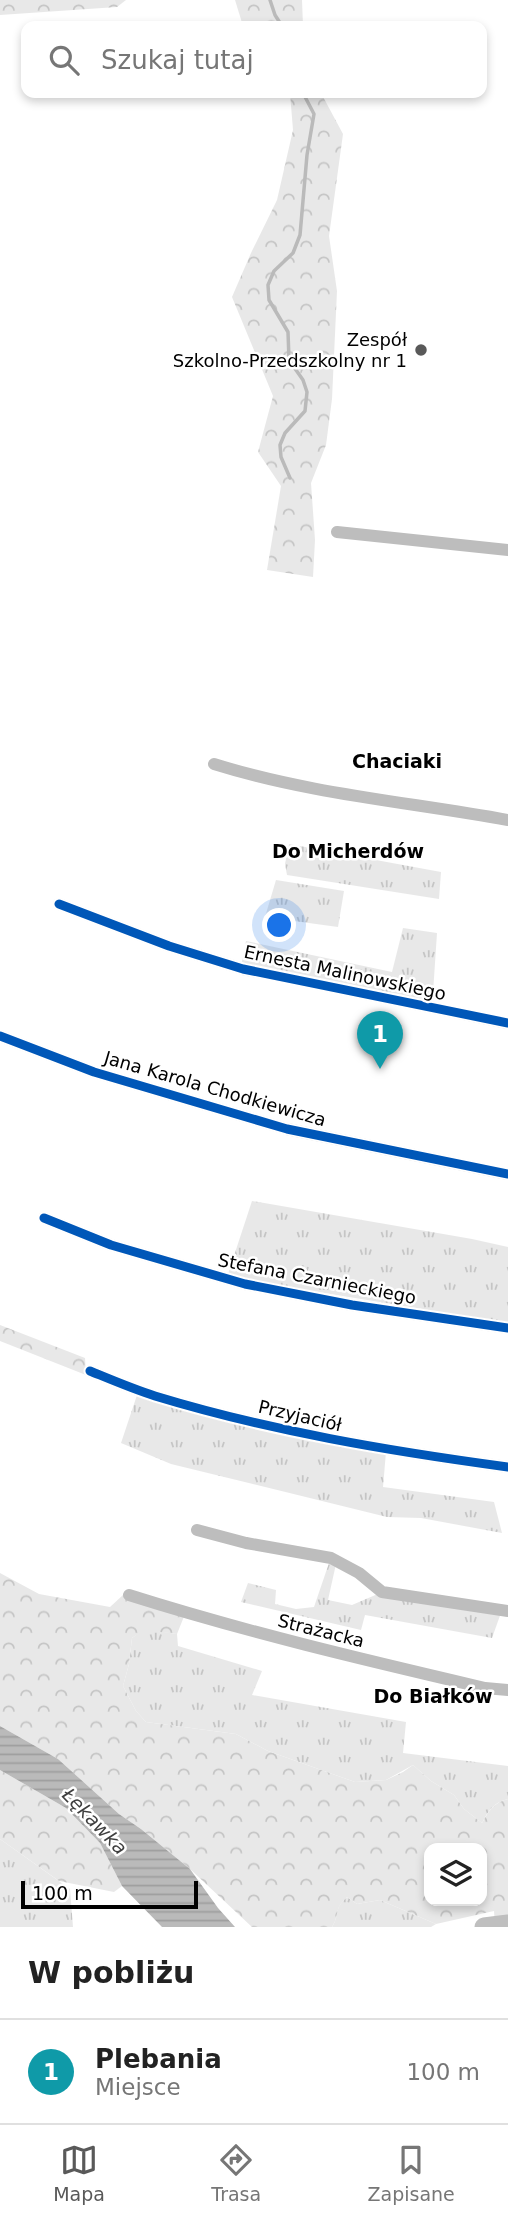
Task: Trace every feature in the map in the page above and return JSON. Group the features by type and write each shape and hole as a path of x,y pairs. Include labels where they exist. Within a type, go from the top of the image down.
{"main road":[{"path":"484,1927 508,1924"}],"street":[{"path":"337,533 508,550"},
{"path":"214,764 253,776 331,792 508,820"},
{"name":"Ernesta Malinowskiego","path":"59,904 136,934 243,969 508,1023"},
{"name":"Jana Karola Chodkiewicza","path":"0,1036 94,1072 287,1129 508,1174"},
{"name":"Stefana Czarnieckiego","path":"44,1218 111,1245 245,1284 352,1305 508,1328"},
{"name":"Przyjaciół","path":"90,1371 153,1395 215,1413 332,1440 508,1467"},
{"path":"197,1530 246,1543 331,1558 359,1573 382,1592 508,1611"},
{"name":"Strażacka","path":"128,1595 324,1650 485,1688 508,1690"}],"green space":[{"path":"0,0 126,0 117,7 0,15"},
{"path":"235,0 302,0 303,21 241,21"},
{"path":"290,98 324,98 343,134 329,236 337,291 332,399 326,445 311,483 315,540 313,577 267,570 281,486 258,452 273,396 232,297 277,200 293,130"},
{"path":"289,844 441,872 439,899 287,875 285,864"},
{"path":"276,880 344,891 338,927 265,917"},
{"path":"403,928 437,933 432,1008 241,966 246,941 392,972"},
{"path":"252,1201 508,1247 508,1323 227,1277"},
{"path":"0,1325 85,1358 86,1375 0,1341"},
{"path":"137,1395 386,1452 383,1487 494,1502 502,1533 421,1518 387,1517 171,1464 121,1443"},
{"path":"329,1563 336,1564 328,1600 352,1605 380,1593 502,1610 492,1638 365,1615 361,1630 241,1602 248,1583 276,1590 275,1604 296,1609 314,1607"},
{"path":"0,1573 39,1594 110,1607 123,1595 185,1614 177,1634 144,1630 132,1638 123,1686 136,1711 146,1722 236,1734 268,1751 355,1782 386,1780 413,1765 431,1781 454,1795 464,1809 482,1823 495,1805 508,1799 508,1927 495,1927 494,1911 436,1924 380,1900 357,1904 347,1897 338,1909 332,1927 252,1927 190,1869 119,1814 58,1759 0,1726"},
{"path":"144,1629 177,1634 178,1646 262,1671 252,1695 406,1722 403,1753 508,1766 508,1799 492,1808 482,1823 464,1809 454,1795 431,1781 413,1765 386,1780 355,1782 268,1751 236,1734 146,1722 136,1711 123,1686 132,1638"},
{"path":"0,1770 66,1808 100,1843 122,1886 114,1892 59,1881 0,1839"},
{"path":"0,1839 70,1889 73,1927 0,1927"},
{"path":"347,1897 357,1904 380,1900 436,1924 431,1927 332,1927 340,1905"}],"water":[{"name":"Łękawka","path":"0,1726 58,1759 119,1814 190,1869 235,1927 162,1927 122,1886 100,1843 66,1808 0,1770"}],"waterway":[{"path":"270,0 279,21"},
{"path":"290,478 281,457 280,445 285,433 305,411 307,392 303,380 289,360 288,332 269,300 268,285 274,271 293,253 300,235 307,155 314,114 306,98"}],"cycle path":[{"path":"59,904 169,946 243,969 508,1023"},
{"path":"0,1036 94,1072 287,1129 508,1174"},
{"path":"44,1218 111,1245 245,1284 352,1305 508,1328"},
{"path":"90,1371 155,1396 242,1420 374,1447 508,1467"}],"place":[{"name":"Zespół Szkolno-Przedszkolny nr 1","path":"421,350"},
{"name":"Plebania","path":"380,1069"}],"district":[{"name":"Chaciaki","path":"397,761"},
{"name":"Do Micherdów","path":"348,851"},
{"name":"Do Białków","path":"433,1696"}]}
